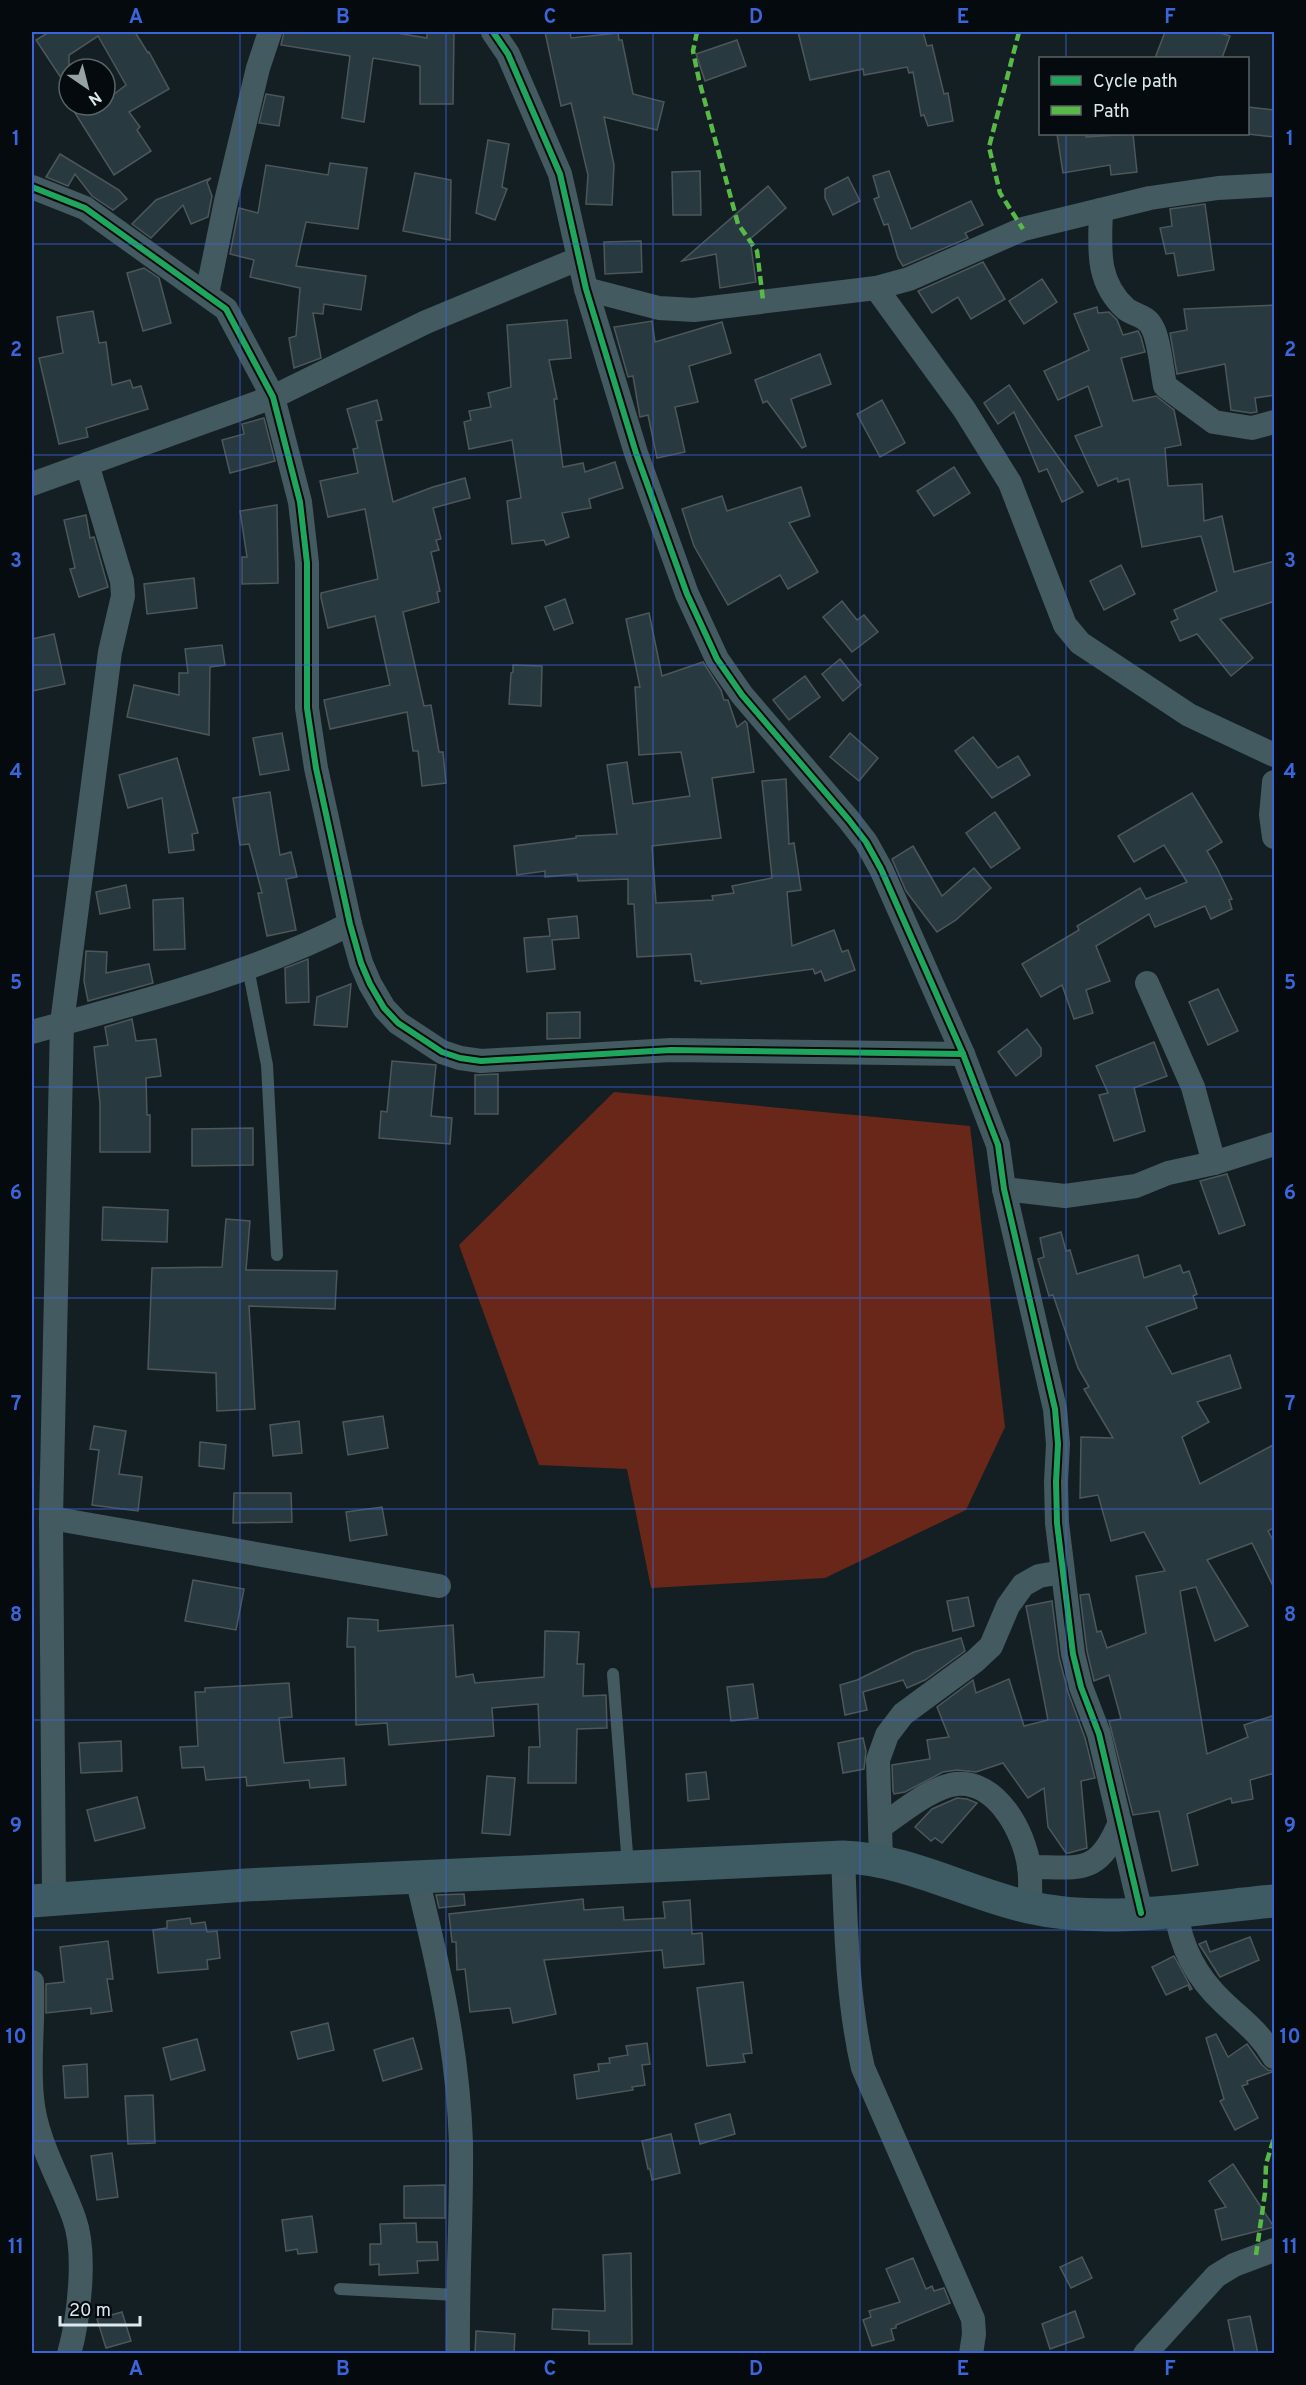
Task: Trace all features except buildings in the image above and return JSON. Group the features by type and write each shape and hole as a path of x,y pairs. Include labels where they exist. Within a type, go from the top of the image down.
{"street":[{"path":"207,294 226,201 258,68 270,32"},
{"path":"493,32 508,54 560,174 586,289 636,453 687,594 717,659 742,694 866,842 881,868 963,1054 998,1145 1004,1189 1055,1409 1058,1444 1057,1523 1073,1654 1081,1687 1100,1734 1140,1913"},
{"path":"586,289 658,308 694,310 876,288 929,271 1023,229 1149,198 1218,189 1275,185"},
{"path":"32,187 85,208 226,309 273,397 300,502 307,562 307,708 316,768 350,924 361,963 384,1008 398,1023 422,1041 442,1052 481,1061 682,1050 963,1054"},
{"path":"1101,210 1100,263 1110,289 1128,310 1145,317 1154,328 1165,386 1214,422 1252,428 1275,422"},
{"path":"32,484 273,397 426,322 578,259"},
{"path":"876,288 964,409 1010,483 1057,608 1065,625 1080,643 1189,715 1275,755"},
{"path":"87,464 122,581 123,596 110,652 62,1023 43,1900 246,1885 843,1857 881,1860 931,1875 980,1894 1030,1908 1088,1914 1140,1913 1275,1901"},
{"path":"1275,782 1271,815 1275,837"},
{"path":"32,1032 248,968 314,942 350,924"},
{"path":"1147,983 1193,1087 1214,1163"},
{"path":"1004,1189 1065,1196 1136,1186 1168,1173 1214,1163 1275,1144"},
{"path":"51,1518 439,1586"},
{"path":"881,1860 878,1760 887,1735 903,1714 975,1661 991,1646 1008,1606 1023,1585 1039,1576 1062,1572"},
{"path":"880,1827 937,1790 956,1784 976,1786 992,1796 1011,1818 1023,1841 1029,1867 1030,1908"},
{"path":"1029,1867 1079,1867 1093,1862 1110,1845 1120,1822"},
{"path":"843,1857 848,1953 857,2043 863,2068 973,2319 972,2354"},
{"path":"417,1878 449,2015 455,2069 461,2143 457,2295 458,2354"},
{"path":"1176,1910 1178,1929 1184,1947 1195,1967 1224,2002 1255,2029 1275,2057"},
{"path":"32,1982 32,2097 42,2140 79,2234 79,2298 76,2326 69,2354"},
{"path":"1145,2354 1216,2276 1234,2265 1275,2250"}],"lane":[{"path":"248,968 267,1065 277,1255"},
{"path":"613,1674 628,1866"},
{"path":"340,2289 457,2295"}],"shaded area":[{"path":"614,1092 970,1126 1005,1427 966,1510 825,1578 651,1588 627,1469 539,1465 459,1245"}],"marked path":[{"path":"697,32 693,51 699,80 738,224 757,251 763,300"},
{"path":"1019,32 989,147 1000,193 1023,229"},
{"path":"1256,2255 1265,2193 1266,2164 1274,2138"}],"cycle path":[{"path":"493,32 508,54 560,174 586,289 636,453 687,594 717,659 742,695 866,842 881,869 963,1054 998,1145 1004,1189 1055,1409 1058,1444 1057,1523 1073,1654 1081,1687 1099,1734 1141,1913"},
{"path":"32,187 85,208 226,309 273,397 300,502 307,563 307,708 316,768 350,924 361,963 384,1008 398,1023 442,1052 481,1061 671,1050 963,1054"}]}
